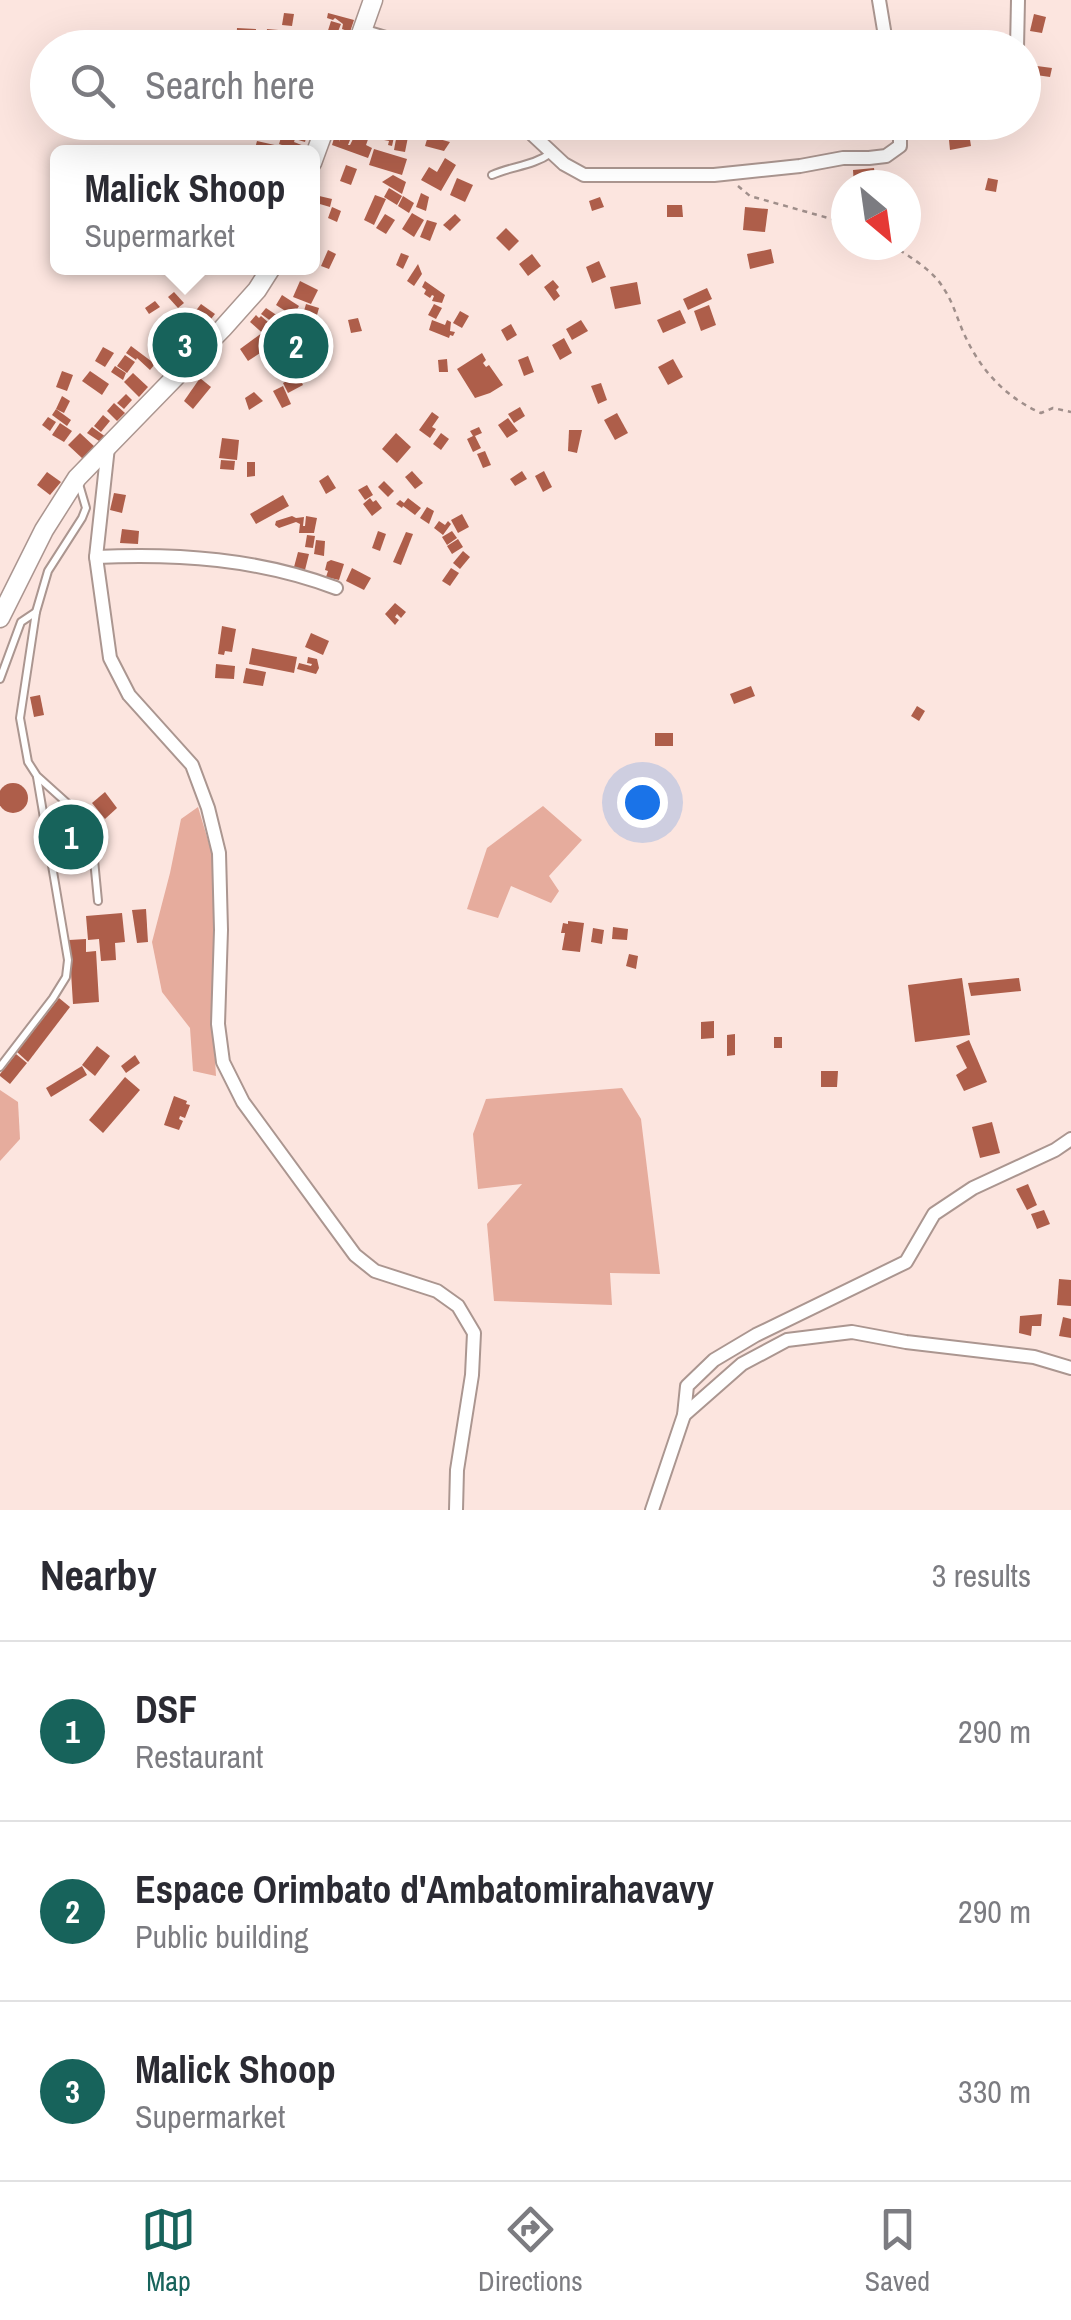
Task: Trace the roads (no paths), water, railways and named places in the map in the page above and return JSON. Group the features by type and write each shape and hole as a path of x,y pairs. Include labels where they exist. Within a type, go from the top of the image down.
{"main road":[{"path":"362,30 373,0"},
{"path":"0,618 44,530 77,478 234,316 267,275"}],"street":[{"path":"879,0 884,30"},
{"path":"1017,30 1018,0"},
{"path":"538,140 564,164 584,175 620,177 728,174 886,156 900,146 900,140"},
{"path":"108,444 96,557 110,658 129,695 192,765 208,808 219,853 222,930 218,1024 223,1062 244,1102 355,1255 375,1271 437,1290 458,1306 474,1333 472,1375 457,1470 456,1510"},
{"path":"96,557 152,554 236,560 336,588"},
{"path":"652,1510 684,1415 687,1386 714,1360 756,1335 906,1262 934,1214 974,1188 1071,1139"},
{"path":"684,1415 742,1364 787,1340 852,1332 1034,1357 1071,1368"}],"lane":[{"path":"492,175 538,162 552,153"},
{"path":"77,478 86,508 48,571 36,612 20,718 28,762 37,776 87,821 98,901"},
{"path":"0,679 21,622 36,612"},
{"path":"0,1067 66,976 68,960 37,776"}],"place":[{"name":"Malick Shoop","path":"185,345"},
{"name":"Espace Orimbato d'Ambatomirahavavy","path":"296,346"},
{"name":"DSF","path":"71,837"}]}
